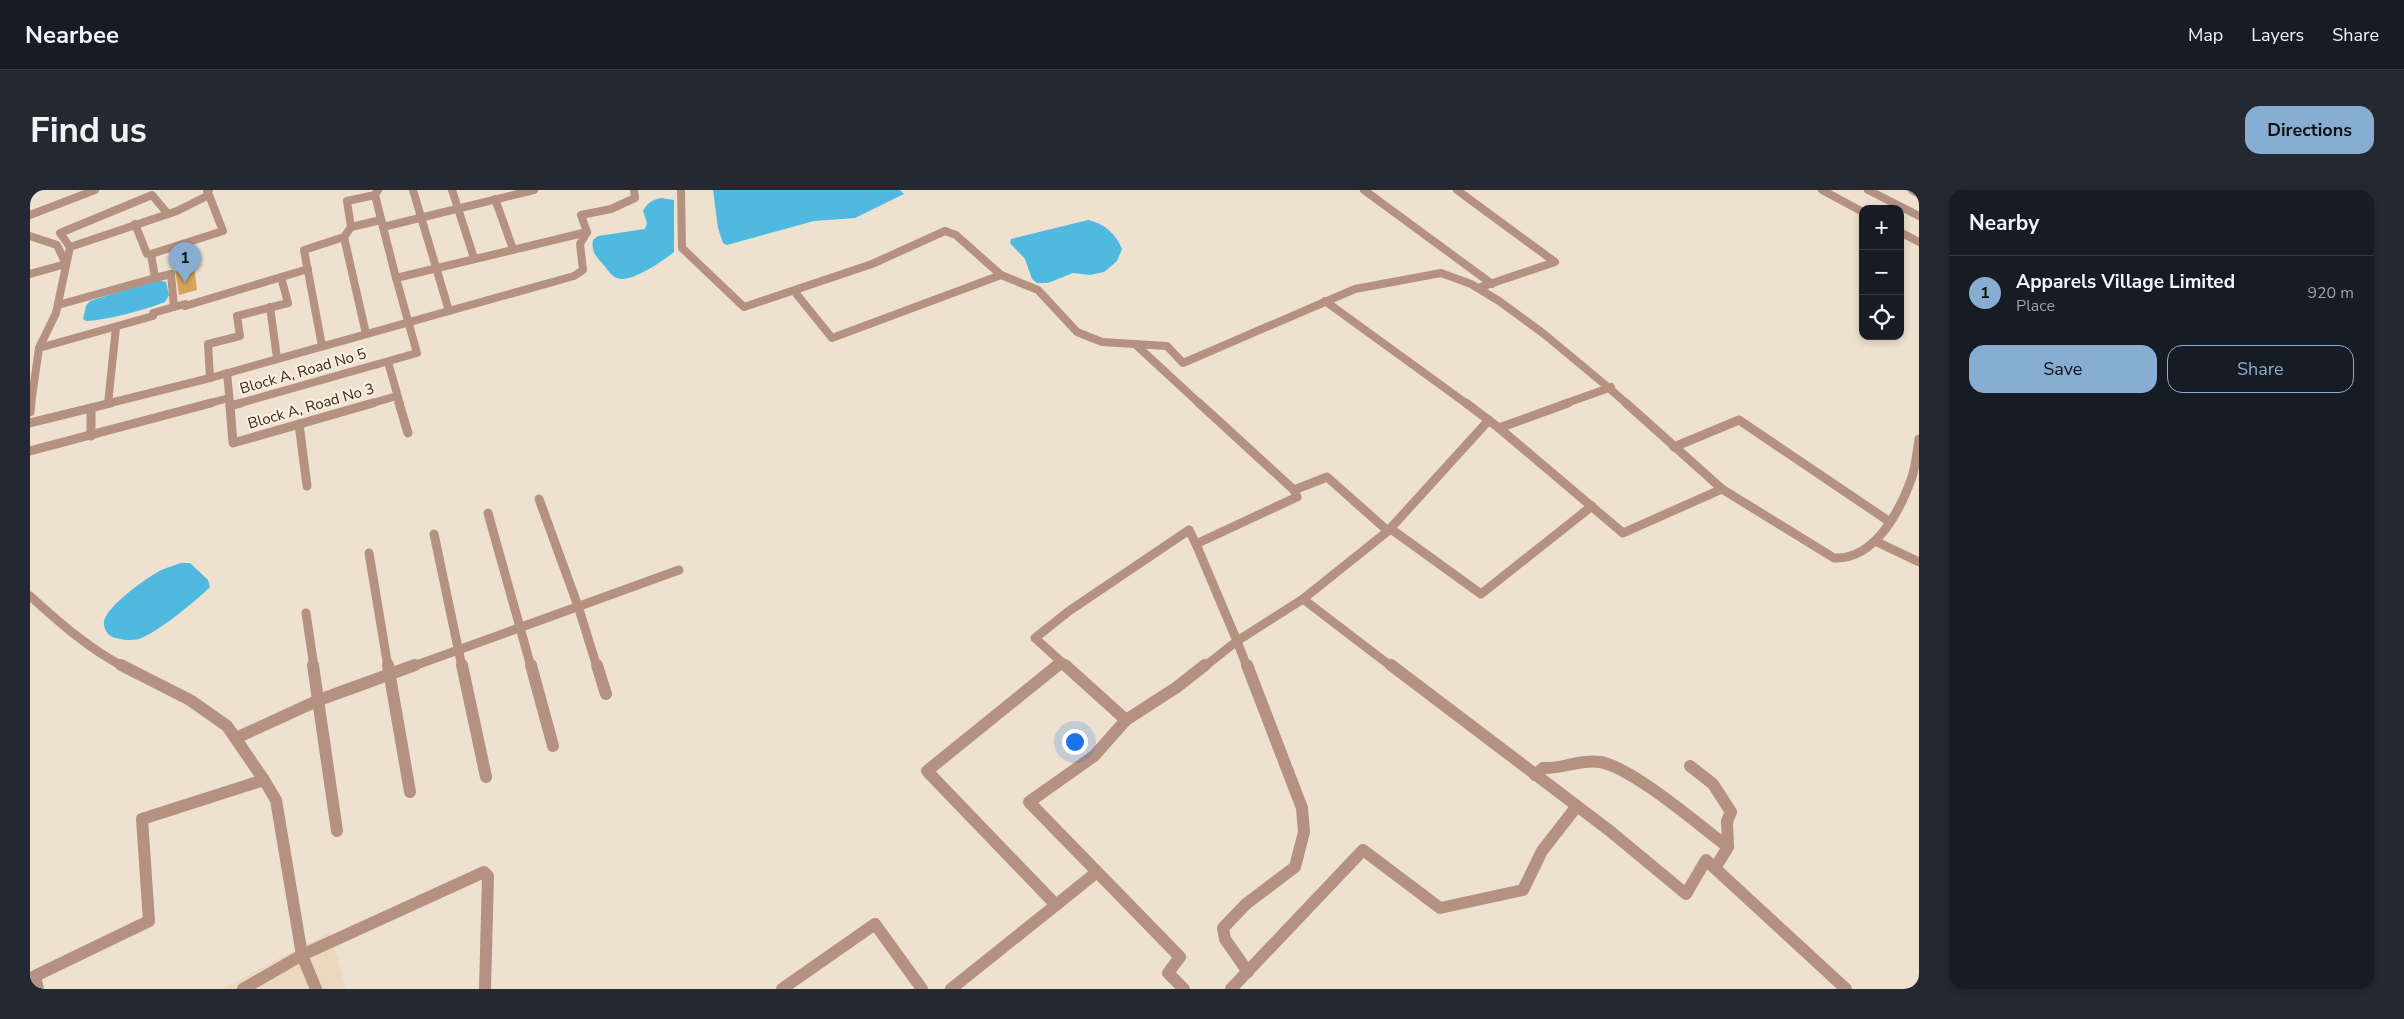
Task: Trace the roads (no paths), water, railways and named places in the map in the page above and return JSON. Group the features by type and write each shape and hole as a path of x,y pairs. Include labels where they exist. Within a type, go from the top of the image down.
{"street":[{"path":"30,215 95,190"},
{"path":"413,190 438,267 449,311"},
{"path":"452,190 474,258"},
{"path":"351,227 422,218 534,190"},
{"path":"30,423 210,378 574,276 583,270 580,244 587,232 581,215 611,209 635,198 634,190"},
{"path":"681,190 682,248 744,307 794,291 887,256 945,231 956,235 1000,275 1038,290 1077,332 1102,342 1166,346 1183,363 1355,289 1441,273 1451,275 1478,288 1543,332 1611,387 1674,448 1722,489 1834,558 1843,560 1850,559 1875,541 1890,522 1913,476 1919,438"},
{"path":"1364,190 1492,284"},
{"path":"1457,190 1551,257 1555,262 1551,265 1478,288"},
{"path":"1822,190 1859,210"},
{"path":"1868,190 1919,216"},
{"path":"1912,190 1919,194"},
{"path":"322,346 304,250 344,237 351,227 347,201 376,192 382,224 407,323"},
{"path":"70,247 135,224 168,214 209,193 223,231 147,254 135,224"},
{"path":"30,412 39,348 58,304 70,247 60,233 152,195 168,214"},
{"path":"495,199 513,248"},
{"path":"396,278 513,248 587,232"},
{"path":"1904,234 1919,242"},
{"path":"30,236 53,241 60,246 66,264"},
{"path":"344,237 366,334"},
{"path":"151,254 155,278"},
{"path":"30,274 66,264"},
{"path":"39,348 116,327 153,316 153,313 184,304 185,306 308,269"},
{"path":"58,304 170,274 174,307"},
{"path":"794,291 832,338 1000,275"},
{"path":"210,378 208,344 240,336 237,316 288,303 281,277"},
{"path":"1325,301 1489,420 1623,533 1722,489"},
{"path":"270,308 277,358"},
{"name":"Block A, Road No 5","path":"228,373 229,402 388,362 418,353 407,323"},
{"path":"108,404 116,327"},
{"path":"1135,344 1294,490 1297,497 1196,544"},
{"path":"388,362 408,433"},
{"path":"1499,428 1611,387"},
{"name":"Block A, Road No 3","path":"229,402 233,443 397,396"},
{"path":"30,451 229,402"},
{"path":"91,408 91,436"},
{"path":"1184,989 1168,973 1180,957 1028,802 1094,756 1126,720 1177,687 1238,641 1304,599 1389,530 1489,420"},
{"path":"1674,448 1739,420 1890,522"},
{"path":"299,424 306,486"},
{"path":"1294,490 1327,477 1389,530 1481,594 1592,506"},
{"path":"539,499 578,606 606,694"},
{"path":"488,514 553,746"},
{"path":"1126,720 1035,638 1069,611 1189,530 1238,641 1302,808 1304,832 1295,867 1246,904 1223,928 1225,939 1248,972"},
{"path":"434,534 486,777"},
{"path":"1875,541 1919,562"},
{"path":"369,554 410,792"},
{"path":"236,738 319,700 679,570"},
{"path":"30,596 68,631 101,656 190,700 228,726 276,800 302,954 316,989"},
{"path":"1304,599 1610,831 1686,894 1706,860 1846,989"},
{"path":"306,614 337,831"},
{"path":"1056,904 927,770 1062,662"},
{"path":"1535,775 1543,768 1551,769 1571,766 1576,763 1602,762 1622,770 1728,847"},
{"path":"1690,766 1713,784 1731,812 1727,821 1728,847 1715,868"},
{"path":"38,989 33,977 149,921 142,819 264,780"},
{"path":"1231,989 1363,850 1440,908 1523,890 1542,851 1577,806"},
{"path":"243,989 302,954 484,872 488,876 489,893 485,989"},
{"path":"951,989 1097,872"},
{"path":"782,989 875,924 922,989"}],"water":[{"path":"713,190 900,190 904,194 855,218 814,221 727,245 723,243 718,228"},
{"path":"661,198 674,200 674,252 641,273 627,278 616,278 596,256 593,251 593,240 598,236 645,229 647,223 643,211 650,202"},
{"path":"1088,220 1094,221 1109,230 1116,239 1122,249 1117,261 1104,272 1090,275 1073,273 1048,283 1037,283 1032,279 1025,259 1010,243 1011,239"},
{"path":"156,280 166,282 169,295 165,302 115,317 86,321 83,319 86,306 90,301"},
{"path":"181,563 190,563 208,580 210,587 176,616 147,636 127,640 108,634 104,625 105,619 116,604 150,577"}],"place":[{"name":"Apparels Village Limited","path":"185,283"}]}
